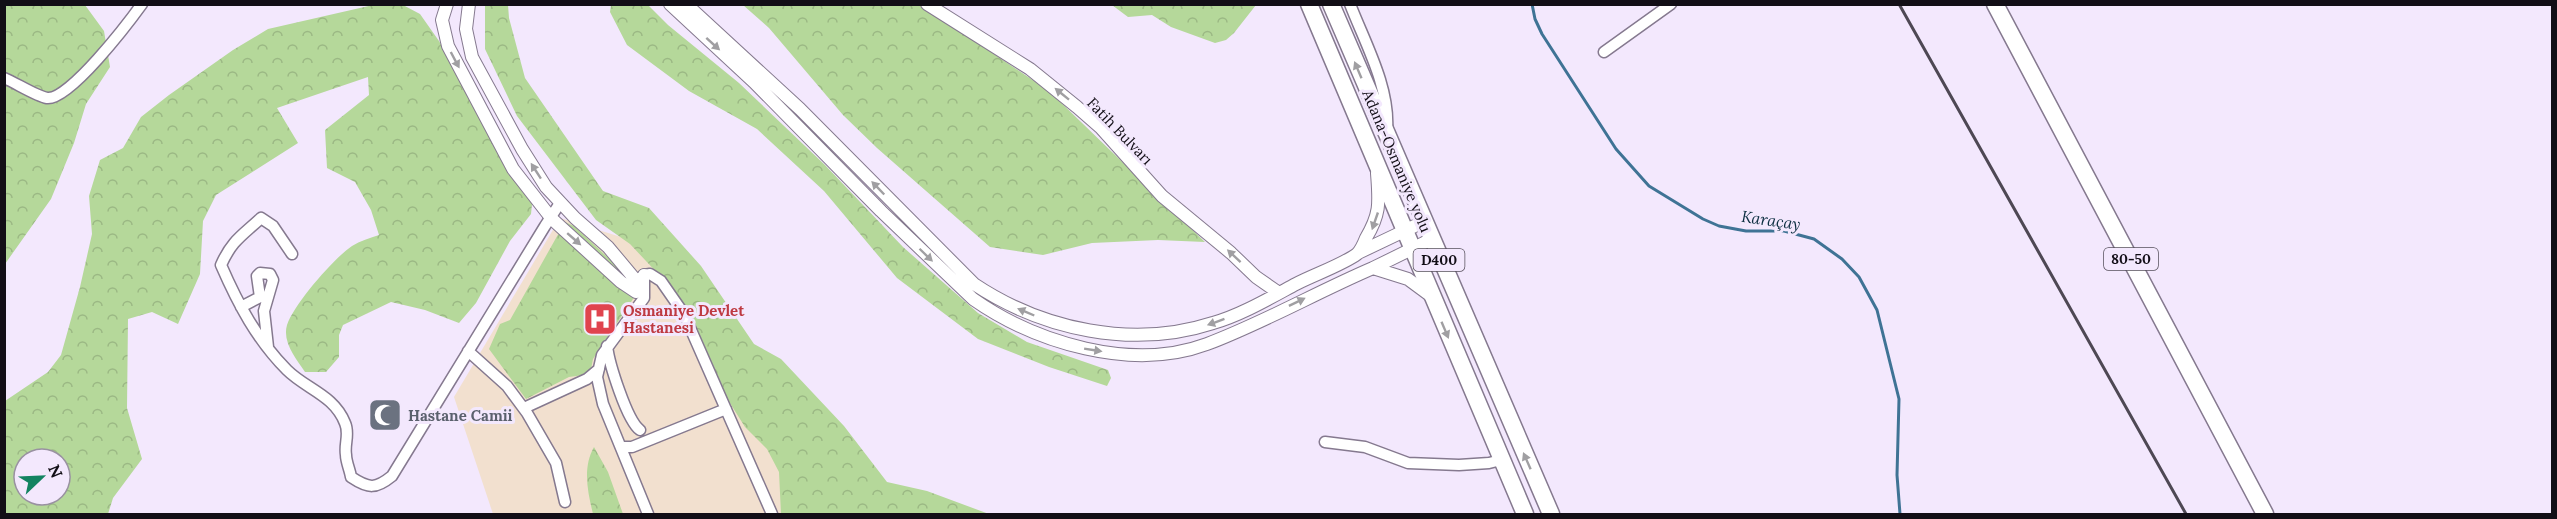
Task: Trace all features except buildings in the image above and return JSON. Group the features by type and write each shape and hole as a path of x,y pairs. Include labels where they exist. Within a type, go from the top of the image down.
{"highway":[{"name":"Adana-Osmaniye yolu","path":"1309,4 1525,514"},
{"name":"Adana-Osmaniye yolu","path":"1330,4 1551,514"},
{"path":"1985,4 2254,514"},
{"name":"80-50","path":"1995,4 2265,514"}],"street":[{"path":"4,78 47,98 56,97 75,82 114,41 142,4"},
{"path":"447,4 442,20 448,46 513,169 551,218 621,282 636,292 644,275"},
{"path":"469,4 466,29 472,57 522,149 546,187 608,247 639,284 644,275"},
{"path":"670,4 754,82 973,299 988,309 1072,347 1102,351 1173,353 1206,345 1431,240"},
{"path":"686,4 800,109 966,277 998,300 1050,322 1073,328 1115,333 1165,334 1215,323 1423,222"},
{"name":"Fatih Bulvarı","path":"927,4 1030,69 1077,107 1101,128 1162,196 1231,253 1256,277 1279,293"},
{"path":"1350,4 1380,83 1388,113 1387,137"},
{"path":"1604,52 1671,4"},
{"path":"1358,253 1376,224 1379,204 1377,163"},
{"path":"292,254 273,226 261,218 242,232 226,253 221,265 241,307 268,348 290,373 330,401 345,422 348,436 345,453 351,477 363,486 380,485 392,476 560,203 563,205"},
{"path":"1372,268 1408,279 1431,296"},
{"path":"241,307 260,297 257,276 260,273 270,274 273,280 264,311 268,348"},
{"path":"644,275 650,274 661,281 684,314 772,514"},
{"path":"644,275 644,298 602,354 597,377 603,404 648,514"},
{"path":"607,346 628,411 640,430"},
{"path":"468,351 507,386 524,408 556,463 565,502"},
{"path":"524,408 586,379 599,369"},
{"path":"621,447 632,447 726,409"},
{"path":"1324,442 1365,447 1408,463 1488,464 1501,460"}],"shaded area":[{"name":"Osmaniye Devlet Hastanesi","path":"560,218 637,242 859,514 493,514 454,397"}],"green space":[{"path":"5,5 85,5 104,31 110,67 86,104 74,143 51,199 5,264"},
{"path":"373,5 403,5 420,14 439,41 470,96 533,195 531,214 510,241 476,303 459,323 425,310 391,302 343,325 339,335 339,357 326,372 305,372 286,338 287,325 291,316 315,282 335,260 352,246 379,235 371,210 355,182 327,168 325,130 369,95 368,77 277,108 298,143 216,195 203,221 200,274 178,324 152,312 128,319 127,408 142,459 113,498 108,514 5,514 5,401 48,372 61,355 92,234 89,196 100,160 123,148 141,117 233,50 268,29"},
{"path":"485,5 508,5 509,18 525,78 603,191 649,208 701,266 754,344 781,359 844,426 887,482 927,491 989,514 781,514 779,472 767,449 745,427 713,376 704,344 662,278 630,244 596,220 517,116 485,49"},
{"path":"611,5 648,5 668,25 739,83 825,165 903,247 978,313 1027,342 1108,370 1111,378 1107,386 1049,367 978,339 897,278 824,191 757,129 689,91 627,45 610,12"},
{"path":"743,5 921,5 1049,91 1205,242 1158,240 1092,243 1043,255 990,247 877,148 843,115 769,28"},
{"path":"1112,5 1256,5 1234,33 1226,40 1215,43 1171,27 1152,15 1128,17"},
{"path":"565,222 574,226 632,280 639,290 593,359 591,369 584,375 569,377 526,399 489,349 500,324 510,320"},
{"path":"594,447 608,472 623,514 593,514 587,472"}],"waterway":[{"name":"Karaçay","path":"1532,4 1535,19 1542,34 1616,149 1649,186 1703,219 1719,226 1746,231 1784,231 1814,239 1842,259 1859,277 1877,310 1899,399 1897,475 1900,514"}],"railway":[{"path":"1899,4 2186,514"}],"place":[{"name":"Osmaniye Devlet Hastanesi","path":"600,319"},
{"name":"Hastane Camii","path":"385,415"}]}
